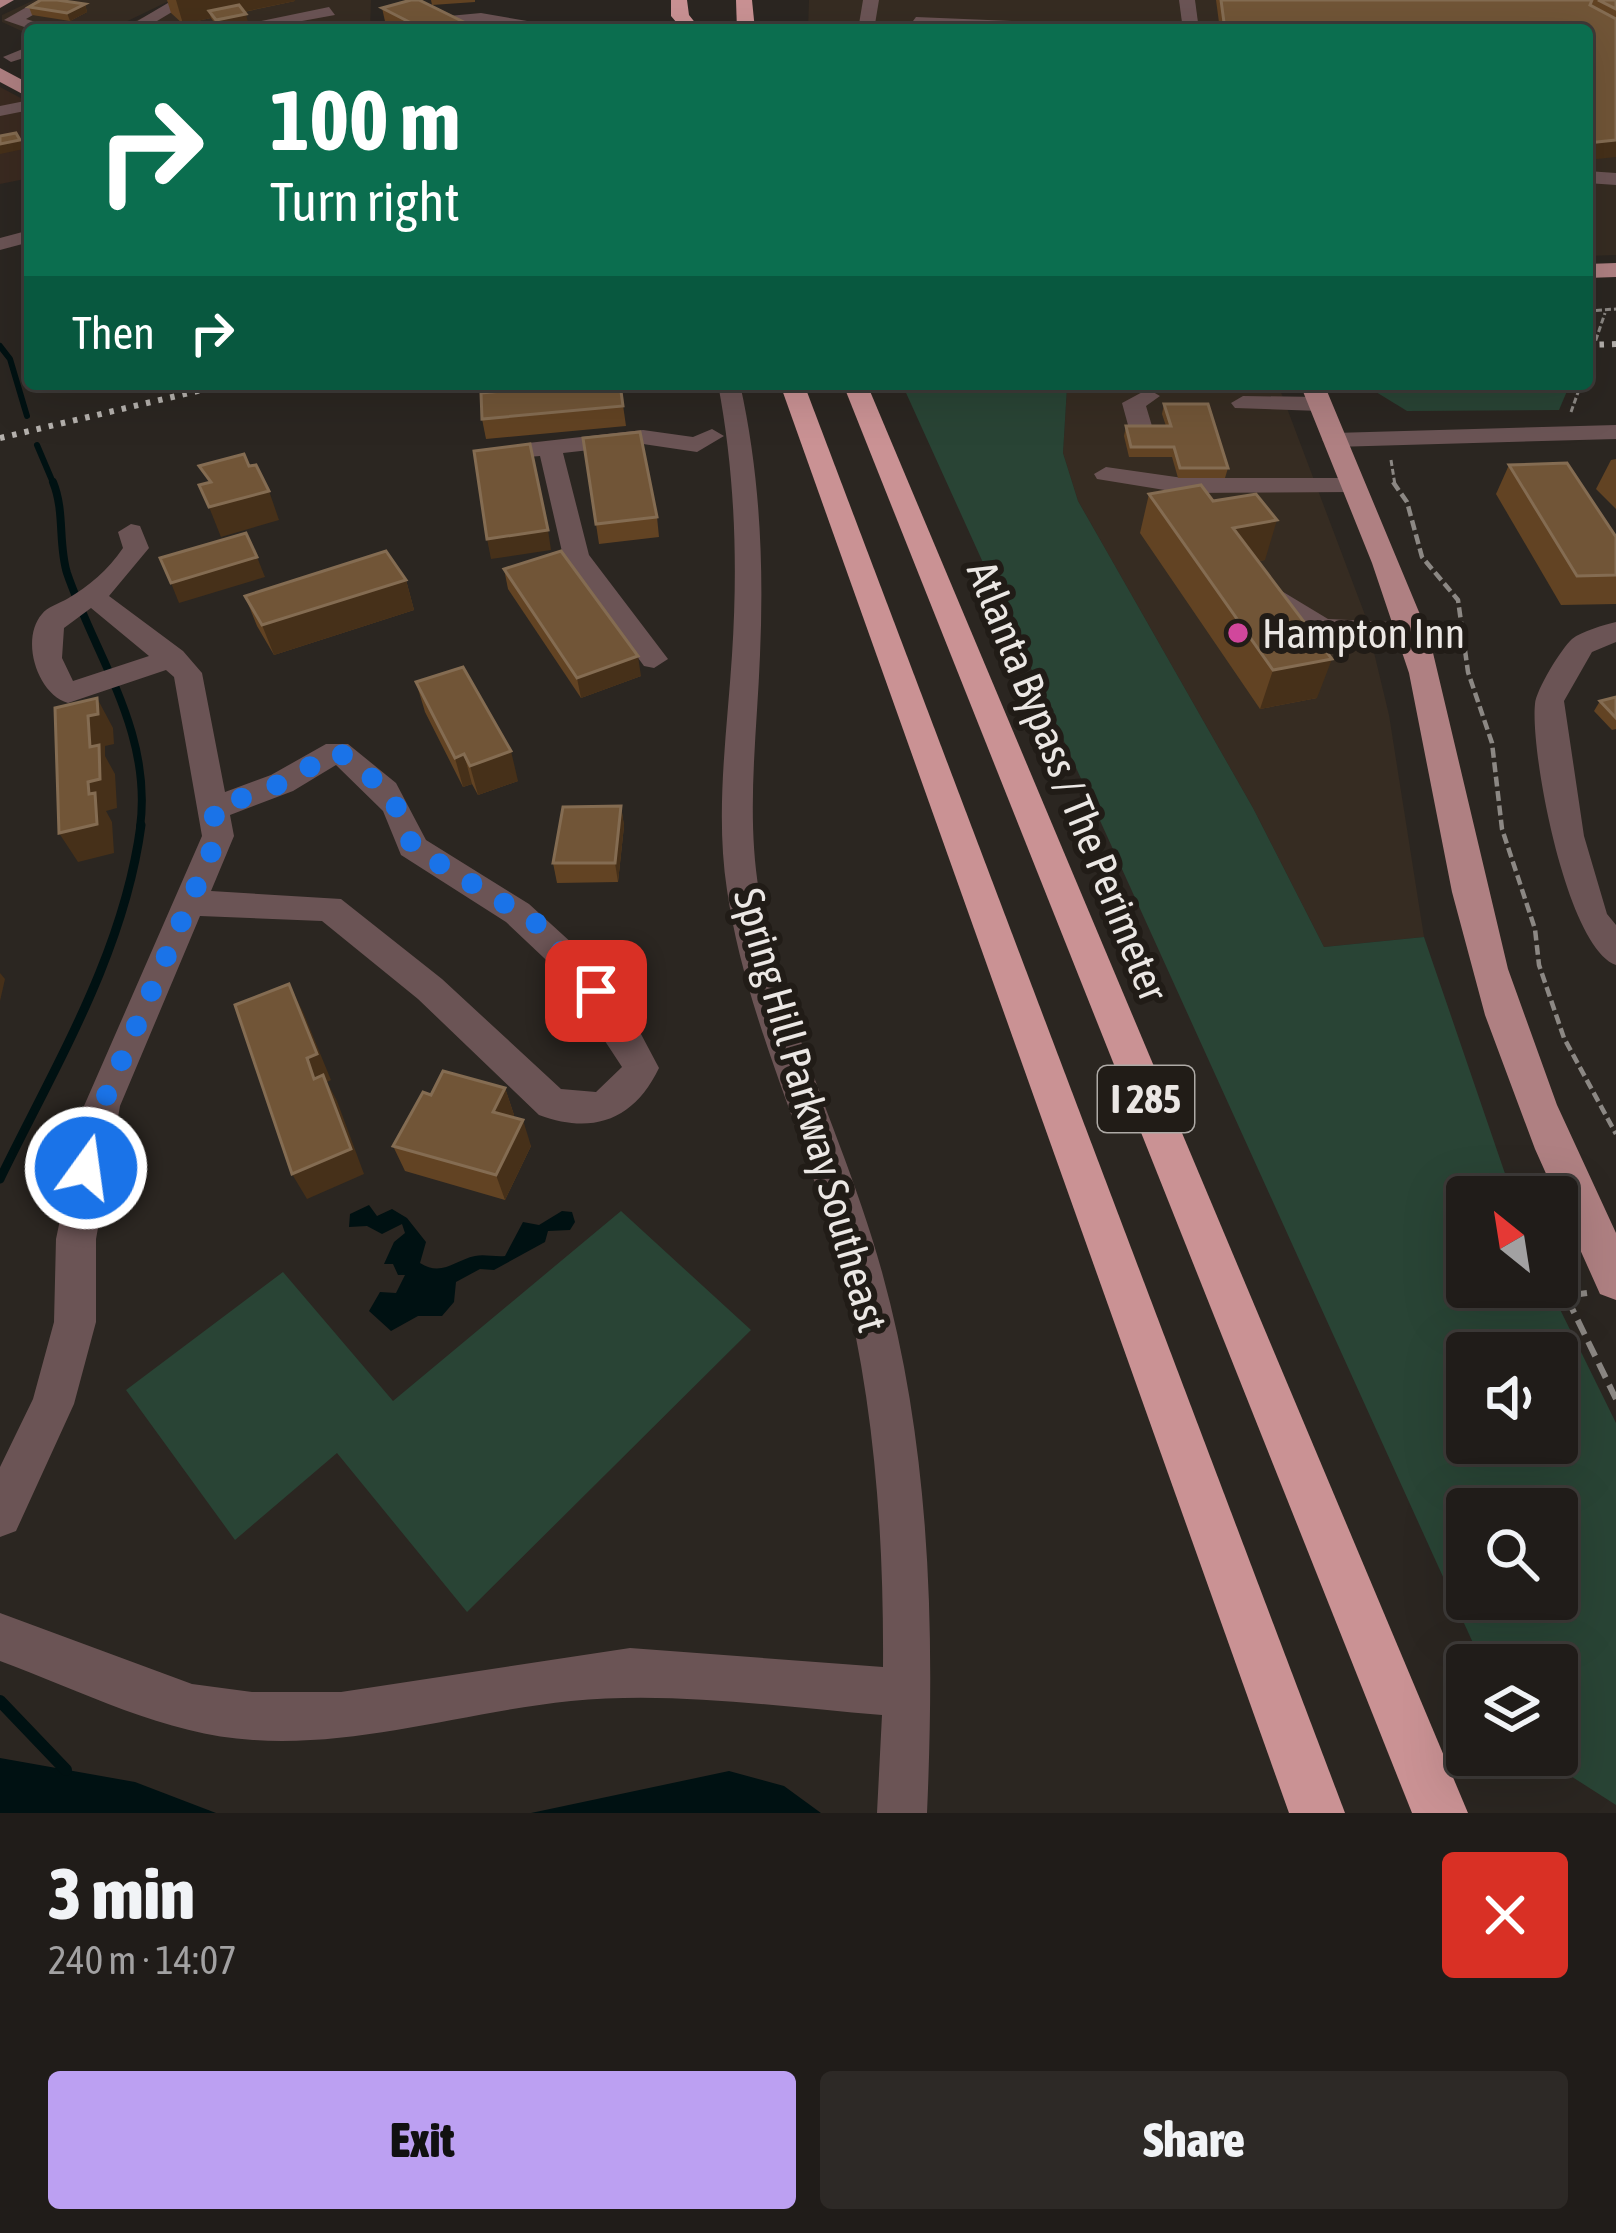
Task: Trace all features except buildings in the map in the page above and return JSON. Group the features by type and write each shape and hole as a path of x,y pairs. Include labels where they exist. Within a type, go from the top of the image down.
{"highway":[{"path":"679,0 680,16 695,24"},
{"name":"I 285","path":"794,390 1317,1813"},
{"name":"Atlanta Bypass / The Perimeter","path":"858,390 1440,1813"}],"main road":[{"path":"1316,393 1413,632 1436,712 1490,970 1560,1159 1616,1279"}],"street":[{"path":"22,0 46,2"},
{"path":"141,24 184,0"},
{"path":"25,24 12,21 46,2"},
{"path":"262,24 353,9 351,24"},
{"path":"356,24 405,15 538,24"},
{"path":"916,22 963,24"},
{"name":"Spring Hill Parkway Southeast","path":"729,390 725,435 749,537 736,772 742,889 881,1346 899,1445 909,1693 902,1813"},
{"path":"1243,403 1316,393"},
{"path":"1148,396 1134,403 1157,484"},
{"path":"1334,440 1616,432"},
{"path":"502,453 644,437 698,445 725,435"},
{"path":"550,448 576,556 654,659"},
{"path":"1106,475 1114,482 1157,484 1353,485"},
{"path":"131,532 136,548 124,569 94,597 53,618 44,646 56,682 68,693 173,658"},
{"path":"542,566 576,556"},
{"path":"1246,563 1262,586 1322,628 1413,632"},
{"path":"0,1515 53,1404 75,1322 76,1239 102,1106 218,836 188,673 94,597"},
{"path":"1616,632 1582,646 1549,701 1568,836 1592,918 1616,951"},
{"path":"190,903 329,908 430,989 552,1104 602,1109 631,1086 641,1068 622,1029 569,956 502,899 412,847 399,807 373,776 337,751 282,783 213,809"},
{"path":"0,1637 192,1708 252,1717 340,1716 563,1678 630,1672 909,1693"}],"path":[{"path":"1593,350 1609,304 1616,309"},
{"path":"1391,460 1393,482 1407,502 1422,557 1451,585 1458,600 1468,672 1492,743 1502,829 1535,929 1539,965 1564,1038 1616,1134"},
{"path":"1572,1308 1616,1399"}],"shaded area":[{"path":"34,0 171,0 121,24 24,24 24,32 2,22 2,15"},
{"path":"179,0 371,0 370,24 129,24"},
{"path":"809,0 1616,0 1616,255 1593,256 1593,24 808,24"},
{"path":"0,87 24,100 24,179 0,184"},
{"path":"1067,390 1280,390 1365,615 1389,715 1424,937 1324,947 1253,808 1078,501 1063,453"},
{"path":"369,1205 377,1216 392,1209 407,1218 426,1242 420,1263 435,1268 475,1256 505,1256 523,1222 539,1225 562,1211 572,1212 575,1222 570,1230 548,1231 545,1242 494,1270 480,1269 456,1282 454,1302 442,1316 418,1316 391,1331 369,1311 380,1292 396,1293 405,1275 398,1275 393,1264 384,1264 394,1242 405,1233 402,1224 382,1234 367,1226 349,1227 350,1214"},
{"path":"0,1758 135,1782 216,1813 0,1813"},
{"path":"729,1771 784,1786 821,1813 531,1813"}],"green space":[{"path":"905,390 1067,390 1063,453 1078,501 1253,808 1324,947 1424,937 1506,1176 1446,1176 1446,1308 1559,1308 1571,1332 1446,1332 1446,1464 1578,1464 1578,1346 1616,1423 1616,1805 1571,1776 1578,1776 1578,1644 1473,1644 1463,1620 1578,1620 1578,1488 1446,1488 1446,1583"},
{"path":"1373,390 1567,390 1559,410 1407,411"},
{"path":"621,1211 751,1330 467,1612 337,1453 235,1540 126,1390 283,1272 393,1401"}],"waterway":[{"path":"0,346 10,359 27,416"},
{"path":"37,445 53,484"},
{"path":"53,484 67,573 130,728 142,793 140,828"},
{"path":"0,1179 104,963 120,918 141,825"},
{"path":"0,1701 66,1770"}],"railway":[{"path":"1593,345 1616,344"},
{"path":"0,438 202,390"}],"place":[{"name":"Hampton Inn","path":"1238,633"}],"route":[{"path":"86,1168 102,1106 218,836 213,809 264,792 337,751 373,776 399,807 412,847 535,922 596,991"}]}
